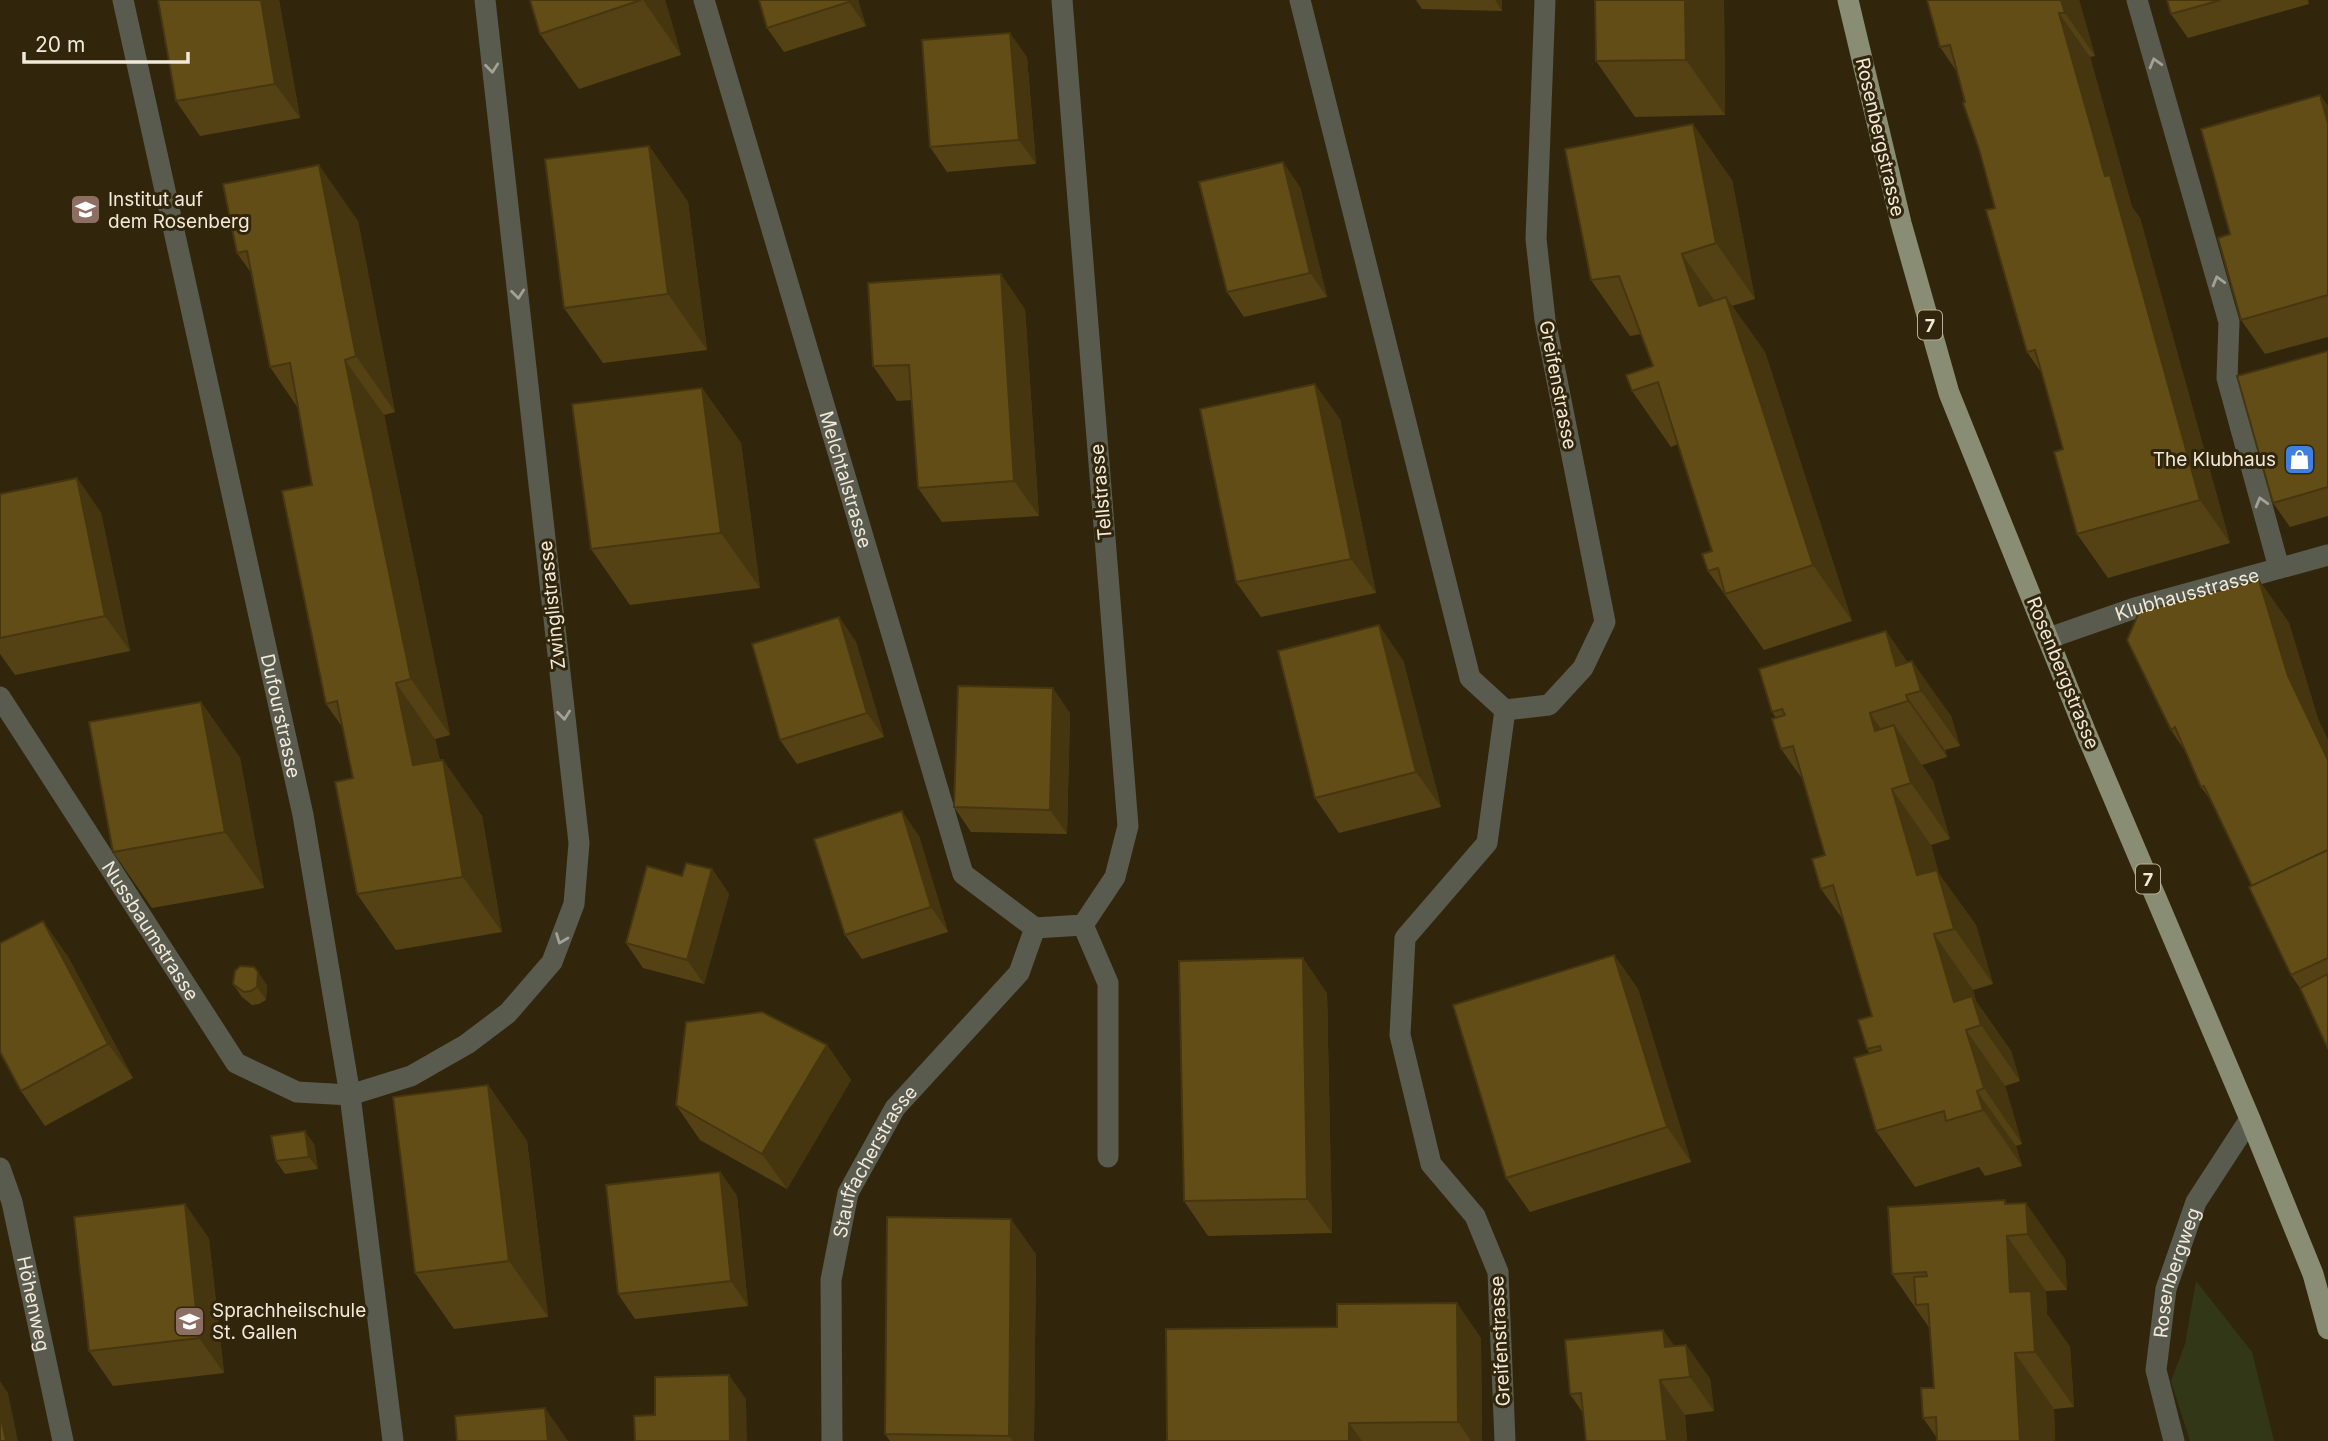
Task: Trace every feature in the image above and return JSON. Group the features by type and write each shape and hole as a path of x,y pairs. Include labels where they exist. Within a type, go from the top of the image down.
{"main road":[{"name":"Rosenbergstrasse","path":"1848,0 1901,223 1949,393 2324,1296 2328,1329"}],"street":[{"name":"Dufourstrasse","path":"123,0 303,815 350,1095 393,1441"},
{"name":"Zwinglistrasse","path":"350,1095 411,1076 467,1044 508,1013 552,962 574,904 579,843 485,0"},
{"name":"Melchtalstrasse","path":"704,0 963,874 1035,928"},
{"name":"Tellstrasse","path":"1062,0 1128,826 1115,877 1083,925"},
{"path":"1300,0 1470,678 1505,710"},
{"name":"Greifenstrasse","path":"1505,1441 1498,1272 1475,1216 1431,1164 1400,1035 1405,938 1487,843 1505,710 1549,705 1583,668 1605,622 1545,320 1536,239 1545,0"},
{"path":"2137,0 2229,322 2227,378 2279,568"},
{"name":"Klubhausstrasse","path":"2049,638 2135,608 2328,555"},
{"name":"Nussbaumstrasse","path":"0,697 236,1063 296,1092 350,1095"},
{"path":"1035,928 1083,925 1108,983 1108,1157"},
{"name":"Stauffacherstrasse","path":"832,1441 831,1280 848,1193 895,1108 1019,973 1035,928"},
{"name":"Rosenbergweg","path":"2174,1441 2157,1370 2166,1289 2196,1202 2250,1119"},
{"name":"Höhenweg","path":"0,1168 12,1202 64,1441"}],"green space":[{"path":"2196,1281 2252,1352 2274,1441 2190,1441 2171,1381 2185,1344"}],"building":[{"path":"158,0 261,0 275,84 176,101"},
{"path":"530,0 641,0 540,34"},
{"path":"759,0 848,0 849,2 767,28"},
{"path":"1595,0 1685,0 1686,60 1596,61"},
{"path":"1927,0 2061,0 2065,13 2059,13 2105,176 2110,175 2200,500 2077,534 2054,452 2063,449 2035,350 2027,352 1986,210 1995,208 1963,103 1965,102 1950,45 1940,47"},
{"path":"2167,0 2221,0 2171,14"},
{"path":"1010,33 1019,140 930,147 922,40"},
{"path":"2320,95 2328,123 2328,295 2241,320 2218,238 2230,234 2201,129"},
{"path":"1693,124 1716,243 1682,254 1699,306 1726,297 1813,565 1725,594 1718,568 1708,571 1702,554 1712,551 1658,382 1632,391 1626,375 1653,366 1619,276 1591,280 1565,149"},
{"path":"649,146 668,294 564,308 545,159"},
{"path":"1283,162 1310,273 1227,292 1199,182"},
{"path":"319,165 356,356 345,360 411,679 396,683 413,765 443,760 463,877 357,894 335,782 353,778 337,701 326,704 282,491 312,485 290,363 270,367 247,251 237,253 223,184"},
{"path":"1001,274 1014,481 918,488 909,365 873,366 868,283"},
{"name":"The Klubhaus","path":"2328,351 2328,487 2273,503 2237,376"},
{"path":"1315,384 1351,559 1236,582 1200,409"},
{"path":"702,388 721,533 591,549 572,404"},
{"path":"77,478 105,616 0,638 0,494"},
{"path":"2259,580 2288,676 2328,760 2328,850 2252,886 2204,786 2201,787 2175,727 2171,730 2127,640 2139,612"},
{"path":"839,617 867,713 780,740 752,644"},
{"path":"1379,625 1416,772 1315,798 1278,651"},
{"path":"1886,631 1896,666 1912,661 1921,691 1906,695 1908,701 1870,713 1875,731 1894,725 1911,783 1892,789 1917,875 1937,870 1954,929 1934,934 1954,1002 1972,996 1981,1025 1966,1030 1984,1088 1977,1091 1983,1110 1946,1121 1944,1111 1876,1131 1854,1058 1881,1050 1880,1046 1867,1049 1858,1020 1872,1016 1833,885 1821,889 1812,859 1825,855 1793,746 1781,749 1772,719 1785,715 1782,709 1772,712 1759,669"},
{"path":"958,686 1053,688 1050,810 954,807"},
{"path":"201,702 225,832 113,852 89,722"},
{"path":"902,811 931,907 845,935 814,839"},
{"path":"2328,850 2328,958 2291,975 2249,887"},
{"path":"686,863 712,869 687,960 626,943 647,866 682,876"},
{"path":"43,921 108,1044 21,1091 0,1052 0,943"},
{"path":"1614,955 1667,1127 1506,1178 1453,1005"},
{"path":"1303,958 1307,1199 1184,1201 1179,961"},
{"path":"240,966 254,967 258,972 257,987 251,991 244,992 233,984 235,971"},
{"path":"2328,974 2328,1049 2300,988"},
{"path":"762,1012 827,1045 762,1154 676,1105 686,1022"},
{"path":"488,1085 509,1261 415,1273 393,1097"},
{"path":"305,1131 309,1157 276,1161 271,1136"},
{"path":"720,1172 731,1281 618,1294 606,1185"},
{"path":"2005,1200 2005,1204 2026,1203 2028,1234 2007,1236 2010,1292 2031,1291 2035,1352 2015,1353 2020,1441 1937,1441 1936,1417 1923,1418 1921,1388 1934,1388 1928,1304 1916,1305 1914,1277 1927,1276 1926,1272 1892,1274 1888,1207"},
{"path":"185,1204 199,1338 89,1351 74,1217"},
{"path":"887,1217 1011,1219 1009,1436 885,1434"},
{"path":"1457,1303 1458,1422 1349,1423 1349,1441 1167,1441 1166,1329 1337,1327 1337,1304"},
{"path":"1663,1330 1665,1347 1686,1345 1690,1377 1660,1380 1667,1441 1586,1441 1581,1393 1570,1394 1565,1340"},
{"path":"729,1375 730,1441 635,1441 634,1416 655,1415 655,1377"},
{"path":"545,1408 548,1441 457,1441 455,1416"},
{"path":"0,1413 6,1441 0,1441"}],"place":[{"name":"Institut auf dem Rosenberg","path":"85,210"},
{"name":"The Klubhaus","path":"2299,459"},
{"name":"Sprachheilschule St. Gallen","path":"189,1321"}]}
